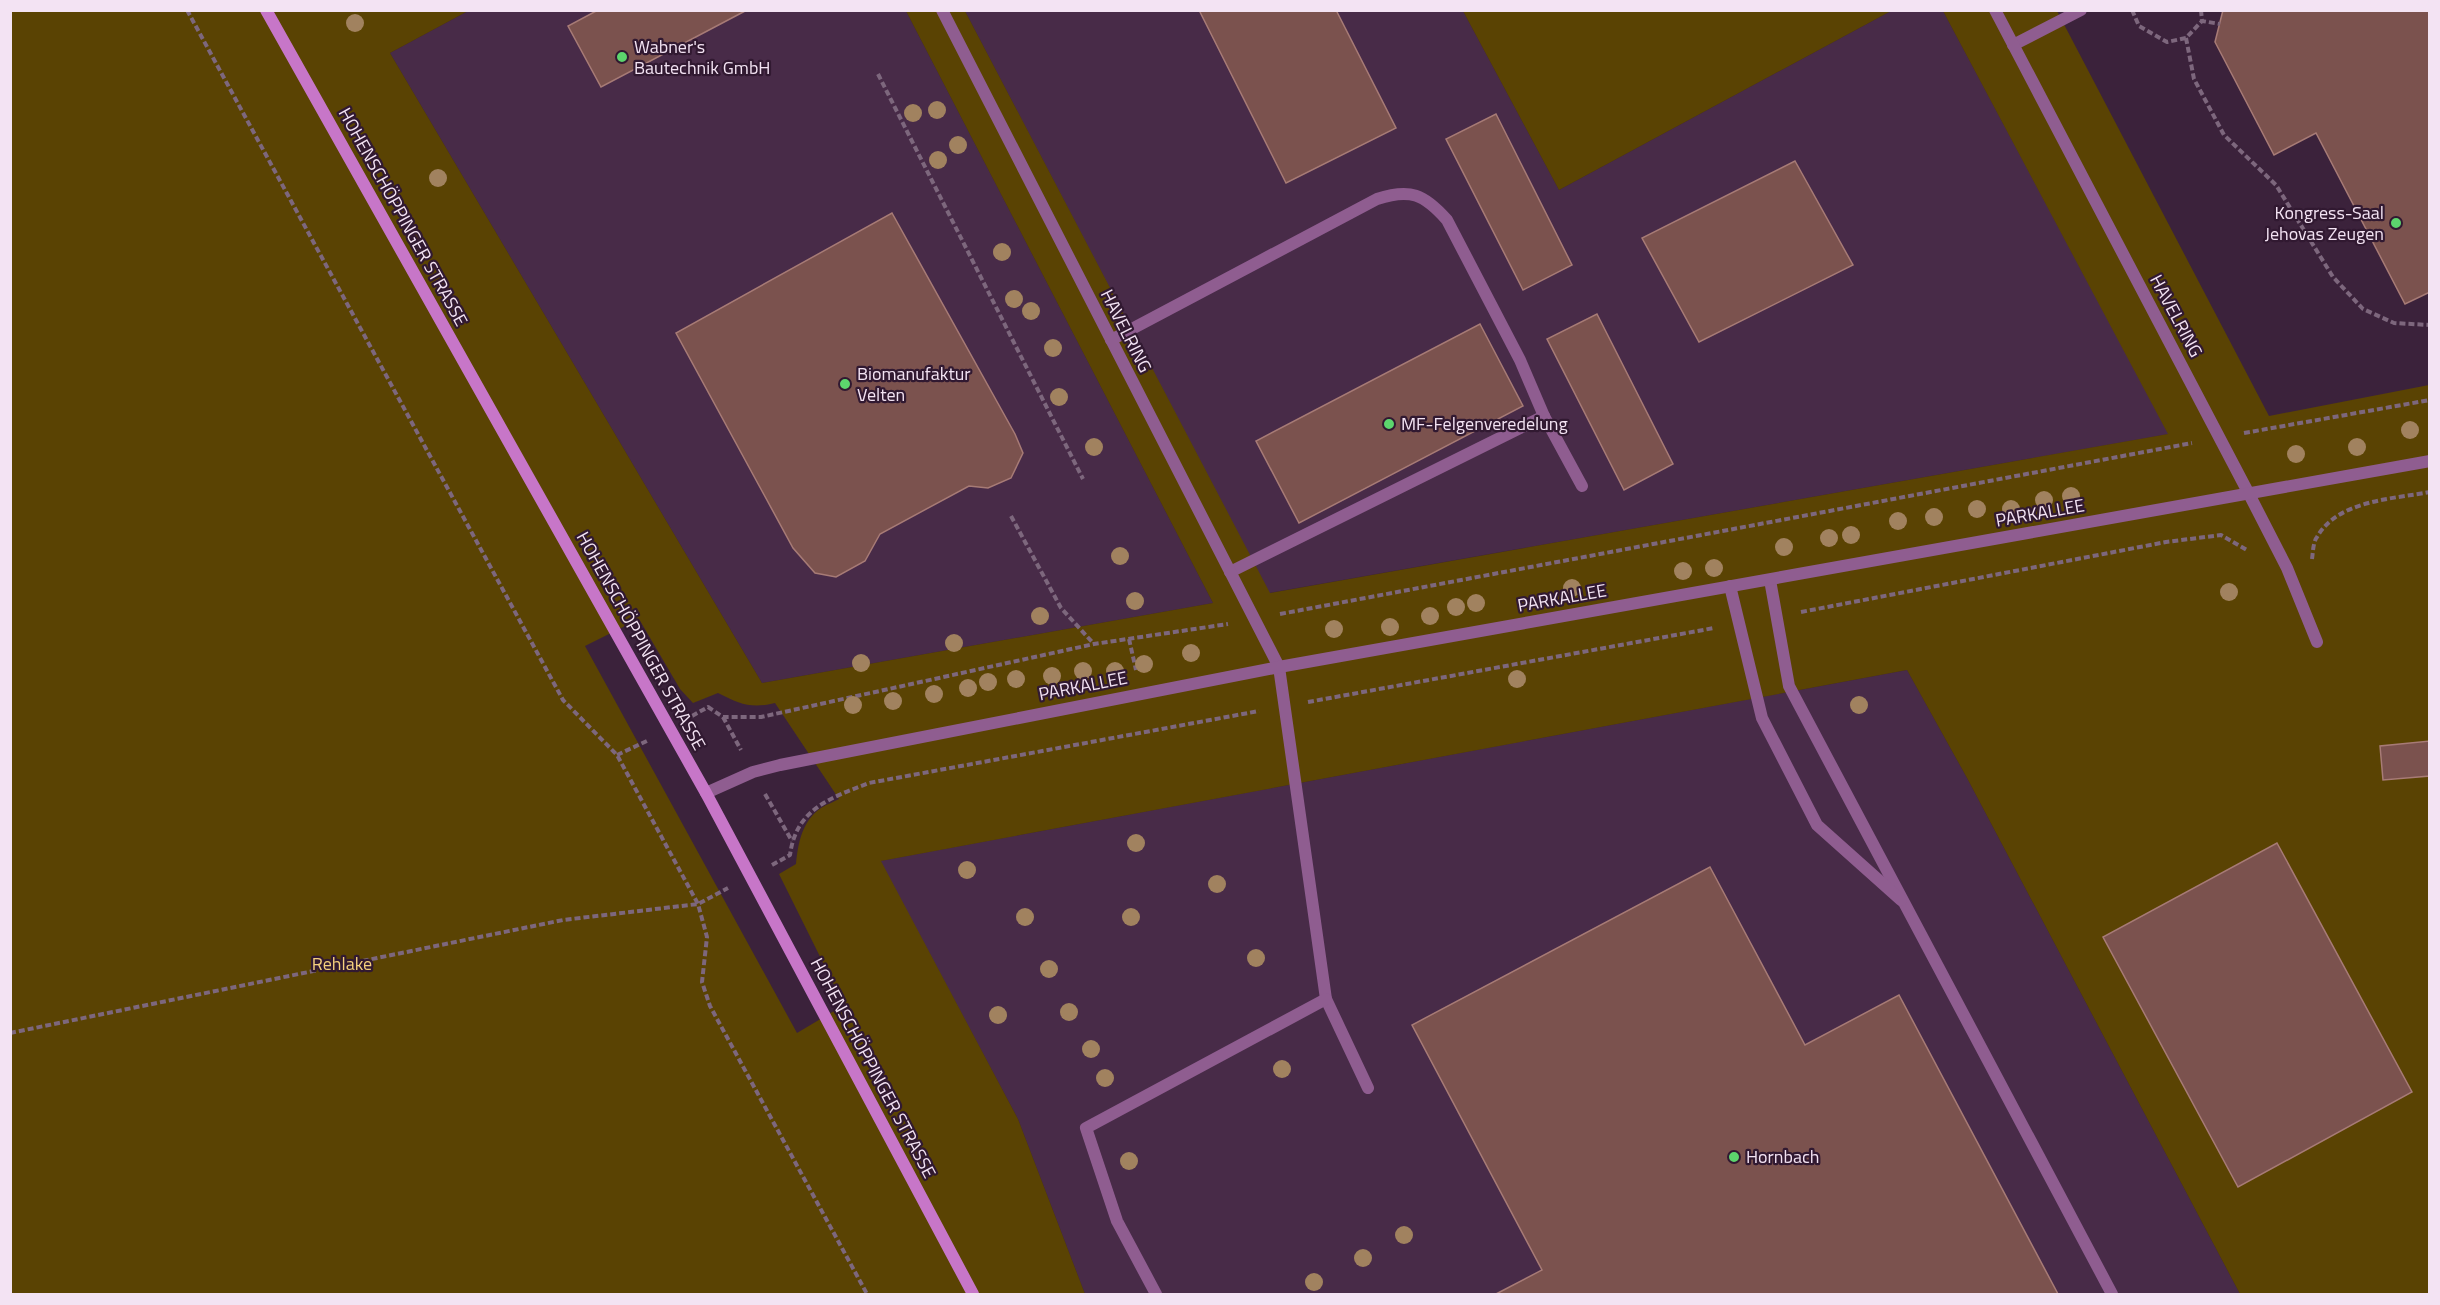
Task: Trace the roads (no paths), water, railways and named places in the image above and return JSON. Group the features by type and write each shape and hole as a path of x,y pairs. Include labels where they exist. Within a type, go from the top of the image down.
{"main road":[{"name":"HOHENSCHÖPPINGER STRASSE","path":"266,10 706,793 974,1294"}],"street":[{"name":"HAVELRING","path":"942,10 1279,667"},
{"name":"HAVELRING","path":"1995,10 2287,568 2317,642"},
{"path":"2013,45 2081,10"},
{"path":"1111,340 1377,200 1397,192 1415,194 1433,205 1447,220 1582,486"},
{"path":"1230,572 1545,416"},
{"name":"PARKALLEE","path":"706,793 753,772 780,765 1279,667 2430,461"},
{"path":"1770,580 1789,686 2112,1294"},
{"path":"1730,586 1762,718 1817,825 1906,905"},
{"path":"1279,667 1326,999 1368,1088"},
{"path":"1156,1294 1118,1221 1086,1128 1326,999"}],"place":[{"name":"Wabner's Bautechnik GmbH","path":"622,57"},
{"name":"Kongress-Saal Jehovas Zeugen","path":"2396,223"},
{"name":"Biomanufaktur Velten","path":"845,384"},
{"name":"MF-Felgenveredelung","path":"1389,424"},
{"name":"Hornbach","path":"1734,1157"}],"park label":[{"name":"Rehlake","path":"342,964"}]}
